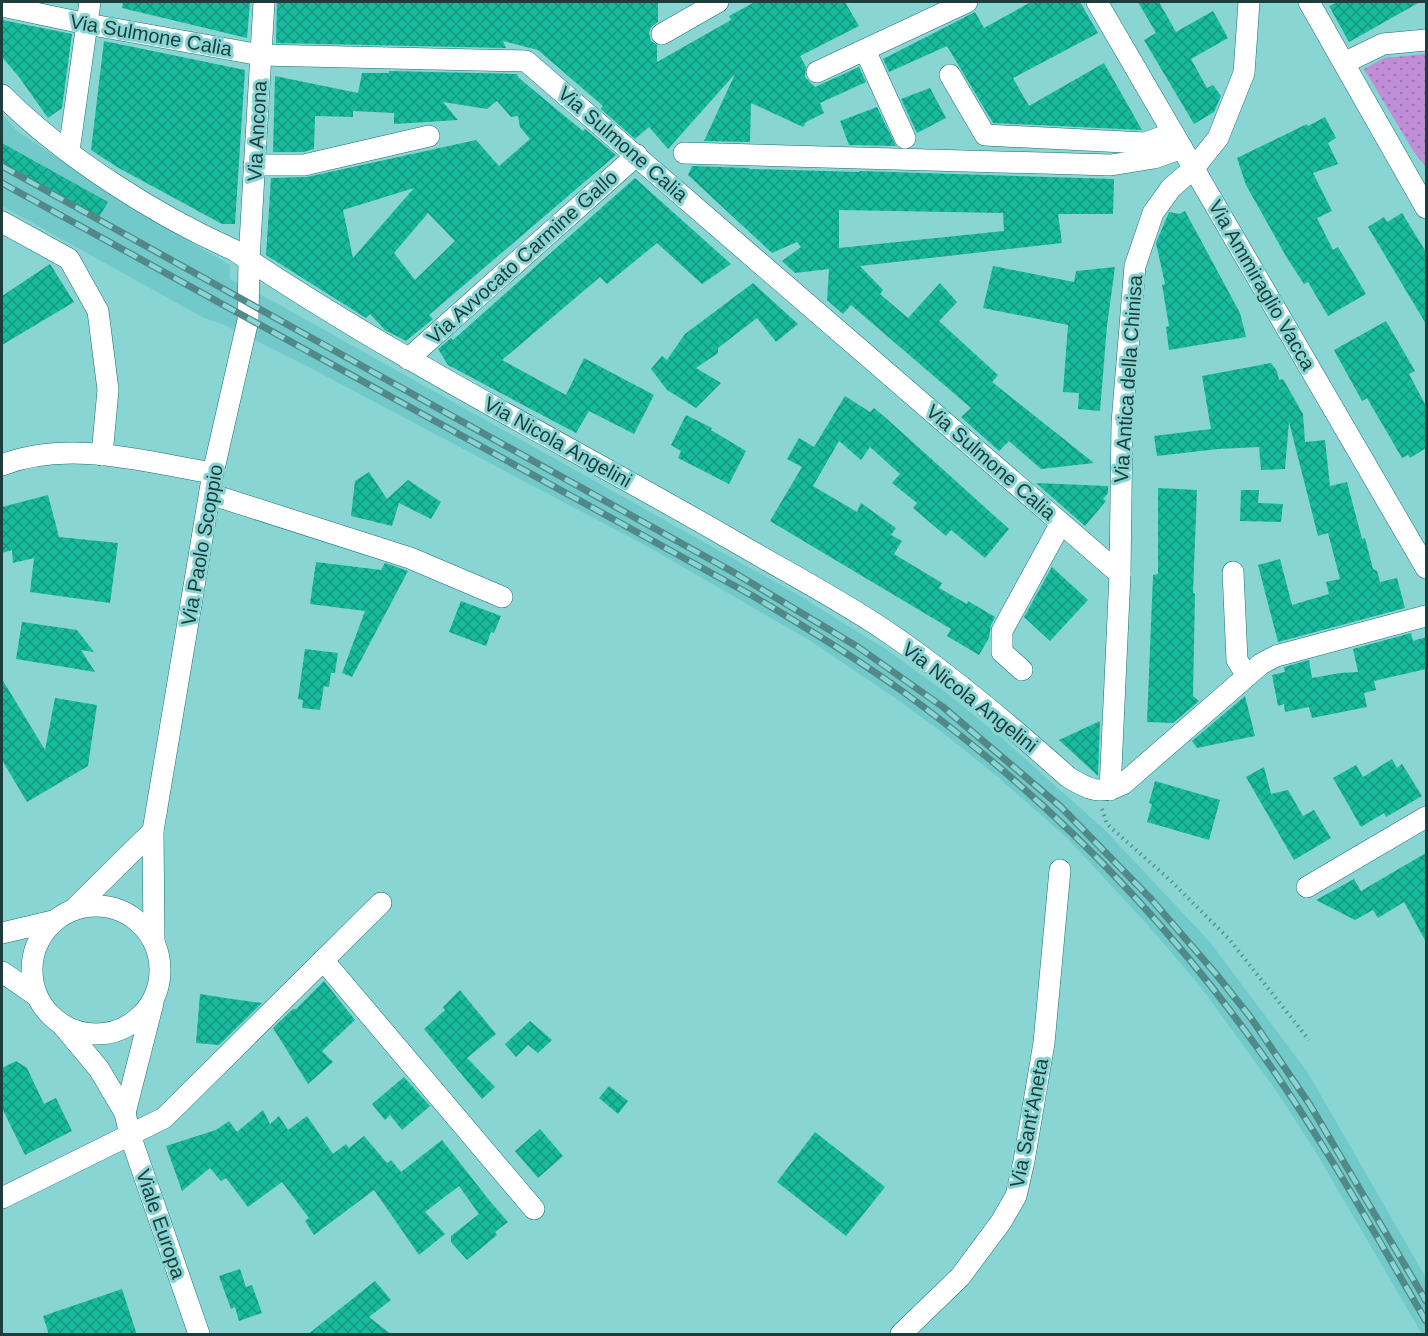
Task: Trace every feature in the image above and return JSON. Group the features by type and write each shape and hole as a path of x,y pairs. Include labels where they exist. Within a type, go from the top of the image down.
{"street":[{"path":"69,151 90,2"},
{"name":"Via Ancona","path":"249,260 264,2"},
{"path":"662,34 718,2"},
{"path":"817,72 967,2"},
{"name":"Via Ammiraglio Vacca","path":"1097,2 1426,567"},
{"name":"Via Antica della Chinisa","path":"1103,790 1119,574 1122,423 1135,266 1153,213 1171,188 1194,168 1218,138 1244,73 1249,2"},
{"path":"1309,2 1426,208"},
{"name":"Via Sulmone Calia","path":"2,6 87,24 261,55 526,61 1119,574"},
{"path":"1344,63 1383,44 1426,40"},
{"path":"865,50 905,138"},
{"path":"950,75 985,135 1145,143 1178,140"},
{"name":"Via Nicola Angelini","path":"2,95 20,113 126,192 215,242 234,250 408,359 646,491 884,630 942,671 998,715 1068,777 1081,785 1103,790"},
{"path":"254,165 304,165 429,136"},
{"path":"684,153 1111,165 1154,158 1178,140"},
{"name":"Via Avvocato Carmine Gallo","path":"408,359 637,155"},
{"path":"2,222 69,259 98,310 108,390 102,454"},
{"name":"Via Paolo Scoppio","path":"154,941 153,831 213,473 248,320 249,260"},
{"path":"2,465 32,456 76,453 102,454 213,473"},
{"path":"210,494 410,558 502,597"},
{"path":"1022,670 1002,652 1002,631 1061,523"},
{"path":"1233,572 1238,660 1247,676"},
{"path":"1103,790 1122,784 1261,664 1276,656 1426,616"},
{"path":"1307,887 1426,817"},
{"path":"2,933 53,921 74,909 153,831"},
{"name":"Via Sant'Aneta","path":"901,1335 960,1277 1001,1222 1016,1196 1044,1043 1060,870"},
{"path":"2,1198 164,1118 381,903"},
{"path":"53,921 40,937 33,956 32,976 37,996 48,1013 63,1025 82,1033 103,1034 123,1028 141,1017 154,1000 160,981 160,960 154,941 144,926 120,910 92,905 74,909"},
{"path":"323,960 534,1209"},
{"path":"2,972 37,996"},
{"name":"Viale Europa","path":"125,1113 154,1000"},
{"name":"Viale Europa","path":"63,1025 99,1069 125,1113 130,1135 199,1335"}],"path":[{"path":"1103,790 1107,824 1171,881 1229,939 1309,1040"}],"shaded area":[{"path":"1426,54 1426,167 1414,152 1364,69 1384,58"},
{"path":"2,114 16,130 127,205 230,265 230,279 795,593 887,650 944,691 996,733 1104,829 1209,941 1308,1073 1426,1278 1426,1334 1422,1334 1317,1154 1275,1089 1200,986 1145,922 1067,838 999,778 895,698 809,640 652,549 305,365 222,324 204,318 2,206"}],"building":[{"path":"123,2 250,2 247,38 122,8"},
{"path":"277,2 658,2 658,22 651,27 649,33 651,41 657,45 657,62 731,20 729,16 755,2 845,2 859,26 800,56 806,67 805,77 815,87 859,67 866,82 820,103 824,113 806,122 803,127 751,103 750,142 704,141 735,74 668,149 649,127 635,139 601,109 603,106 538,50 503,41 506,48 276,43"},
{"path":"1031,2 1080,2 1098,33 1013,78 1029,106 1104,63 1142,130 993,123 947,46 889,72 883,59 975,12 984,28"},
{"path":"1138,2 1159,2 1176,32 1213,11 1228,38 1191,59 1207,88 1213,85 1221,96 1214,112 1194,124 1144,40 1156,33"},
{"path":"1338,2 1420,2 1349,42 1329,6"},
{"path":"2,20 72,34 62,108 48,118 2,57"},
{"path":"104,41 245,70 235,224 222,224 117,167 91,150"},
{"path":"389,71 517,74 583,131 585,129 616,155 429,315 433,319 406,341 385,330 370,314 366,318 266,255 271,178 307,177 476,140 499,166 530,139 520,127 518,116 511,117 497,101 487,109 443,102 458,120 394,124 394,113 353,111 353,117 315,116 314,149 303,152 273,152 275,76 358,93 362,73 389,73","holes":["414,188 353,258 343,210","428,213 455,241 415,280 394,253"]},
{"path":"930,88 946,118 917,133 901,99"},
{"path":"877,107 896,146 849,145 840,121"},
{"path":"1325,117 1336,138 1328,143 1338,164 1313,173 1332,211 1317,218 1333,250 1338,247 1366,294 1328,316 1308,282 1304,284 1287,258 1246,185 1237,158"},
{"path":"2,143 108,202 99,217 2,163"},
{"path":"692,166 1114,179 1113,214 1058,214 1062,243 860,266 883,290 880,294 908,318 940,283 957,302 939,321 998,375 992,382 1094,463 1041,469 1009,441 999,451 961,417 971,408 851,305 843,314 827,300 829,269 795,273 782,261 801,247 797,242 772,253 688,175","holes":["839,210 1003,213 1004,231 839,248"]},
{"path":"635,178 731,264 702,284 657,243 607,284 600,277 502,360 566,395 584,358 654,395 634,434 589,411 576,433 448,365 438,349 451,338 453,340"},
{"path":"1185,211 1240,313 1246,337 1169,350 1166,327 1169,326 1162,285 1165,284 1156,243 1169,212 1179,214"},
{"path":"1402,213 1426,252 1426,324 1368,227 1384,217 1387,222"},
{"path":"50,264 74,302 2,345 2,296"},
{"path":"993,266 1074,282 1076,271 1115,267 1107,326 1100,411 1078,409 1079,393 1063,392 1068,325 983,308"},
{"path":"753,283 798,324 776,342 757,318 718,348 718,353 696,368 721,383 696,408 667,390 651,369 662,356 667,360 685,334"},
{"path":"1386,321 1415,371 1409,374 1426,406 1426,448 1410,458 1408,455 1402,458 1367,398 1362,401 1334,350"},
{"path":"1271,363 1277,371 1279,380 1283,379 1303,414 1305,442 1325,440 1330,486 1347,482 1362,539 1365,538 1373,569 1377,571 1380,582 1397,578 1405,608 1278,642 1258,565 1280,559 1292,605 1329,594 1326,582 1340,579 1328,533 1318,536 1289,422 1285,469 1261,470 1259,447 1157,456 1154,436 1211,429 1202,376"},
{"path":"845,396 870,412 874,408 1009,529 985,558 951,530 946,536 913,508 917,503 892,483 900,474 870,447 861,460 839,441 813,486 857,512 861,503 896,528 891,535 902,541 894,554 942,583 939,588 995,617 989,638 979,655 947,636 951,629 770,521 802,467 787,459 799,438 814,447"},
{"path":"686,415 712,428 711,430 746,451 729,484 678,458 681,451 671,445"},
{"path":"369,472 387,499 408,480 441,502 431,519 399,503 392,526 351,516 355,481"},
{"path":"1036,483 1108,486 1108,493 1103,499 1106,501 1085,526"},
{"path":"1158,488 1197,490 1193,593 1195,594 1193,696 1199,701 1173,723 1147,722 1153,575 1158,574"},
{"path":"1241,490 1259,490 1258,503 1283,504 1281,522 1240,521"},
{"path":"48,495 59,537 118,543 110,603 30,592 34,558 13,563 12,550 2,553 2,507"},
{"path":"316,562 381,570 385,563 408,571 352,677 342,673 365,611 310,604"},
{"path":"1052,567 1088,600 1050,641 1024,617"},
{"path":"461,601 501,616 486,646 449,632"},
{"path":"22,622 77,630 94,652 81,650 95,672 16,659"},
{"path":"1411,633 1413,641 1426,637 1426,669 1374,681 1376,690 1364,693 1367,707 1312,718 1309,707 1285,712 1284,704 1278,706 1272,675 1285,672 1284,667 1309,660 1312,678 1358,672 1353,649"},
{"path":"305,649 338,653 335,673 331,673 329,687 324,686 320,710 302,708 303,700 298,699"},
{"path":"2,679 45,750 55,698 97,705 88,766 27,802 2,760"},
{"path":"1245,696 1255,736 1197,748 1192,741"},
{"path":"1100,721 1098,776 1059,740"},
{"path":"1392,759 1397,768 1402,764 1422,796 1386,817 1384,813 1361,827 1333,778 1356,765 1363,777"},
{"path":"1264,767 1271,794 1288,790 1303,816 1314,810 1331,838 1294,860 1246,777"},
{"path":"1155,781 1220,800 1209,840 1147,822"},
{"path":"1426,853 1426,942 1404,902 1378,918 1373,910 1355,920 1316,900 1354,879 1361,891"},
{"path":"324,981 355,1020 322,1051 333,1062 308,1084 273,1028"},
{"path":"460,990 496,1034 467,1058 495,1087 482,1099 424,1029 445,1010 443,1007"},
{"path":"200,994 262,1003 219,1045 196,1043"},
{"path":"530,1021 552,1040 538,1053 528,1045 516,1057 505,1044"},
{"path":"16,1061 27,1068 44,1104 56,1098 72,1131 25,1155 2,1108 2,1068"},
{"path":"404,1077 430,1106 402,1130 390,1115 385,1120 372,1104"},
{"path":"609,1086 628,1101 618,1114 599,1098"},
{"path":"263,1110 270,1124 279,1116 288,1130 307,1116 333,1154 346,1144 349,1148 364,1136 387,1163 391,1160 401,1172 442,1140 508,1222 495,1232 497,1235 467,1260 451,1242 451,1236 479,1214 459,1186 425,1212 445,1234 419,1255 374,1190 314,1235 305,1221 309,1218 282,1182 248,1207 226,1178 221,1181 210,1168 182,1191 166,1146 216,1130 229,1121 237,1132"},
{"path":"540,1129 563,1156 538,1178 515,1151"},
{"path":"815,1132 885,1187 846,1236 777,1182"},
{"path":"240,1269 246,1287 252,1285 262,1313 239,1321 235,1307 231,1309 219,1276"},
{"path":"375,1281 391,1300 369,1317 392,1335 307,1335"},
{"path":"122,1289 137,1335 49,1335 43,1316"}],"railway":[{"path":"2,166 733,572 858,647 943,707 1061,807 1152,900 1216,974 1251,1018 1310,1105 1426,1301"},
{"path":"2,183 753,596 866,666 952,729 1000,768 1092,853 1136,898 1217,993 1300,1110 1426,1321"}]}
